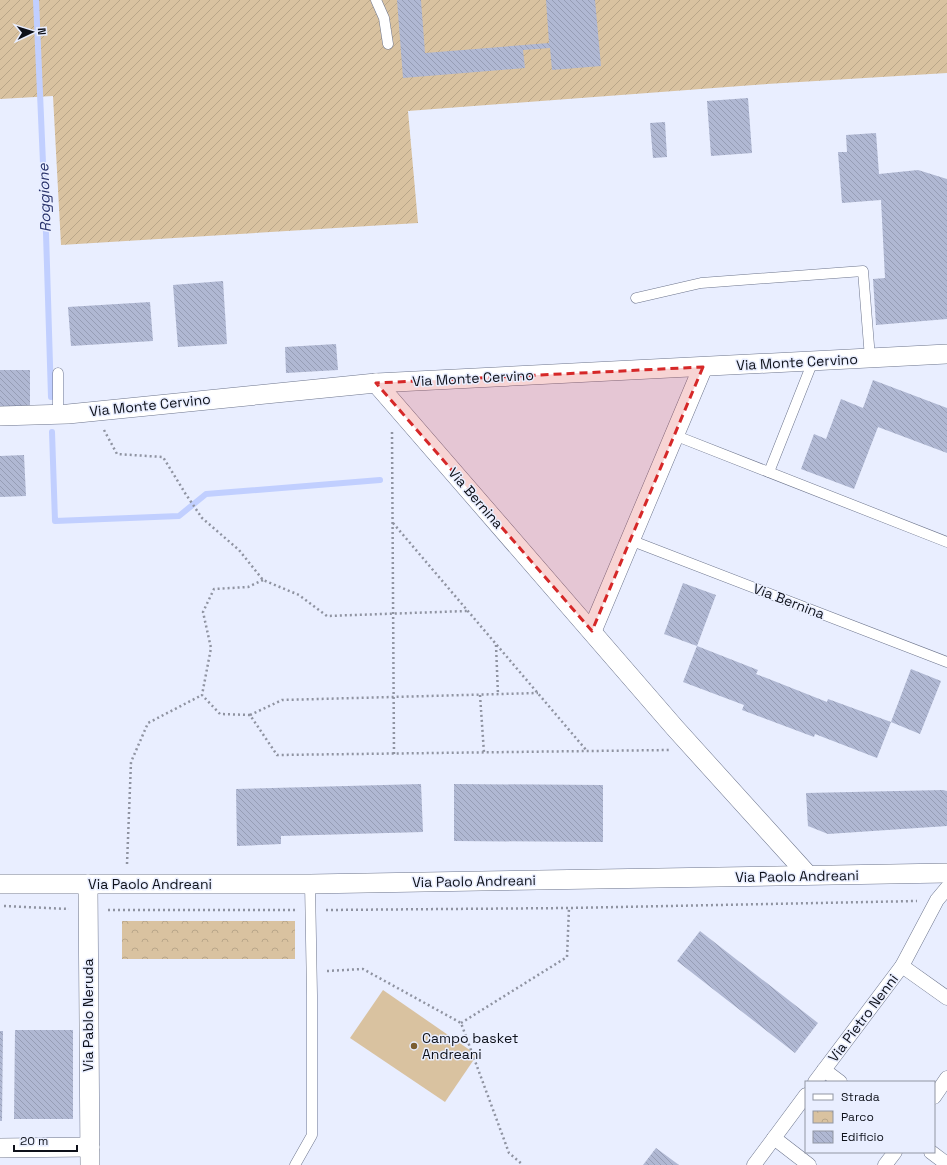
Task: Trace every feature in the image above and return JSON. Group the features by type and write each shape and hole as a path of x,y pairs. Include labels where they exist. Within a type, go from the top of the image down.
{"street":[{"name":"Via Monte Cervino","path":"0,416 58,414 376,383 947,354"},
{"path":"592,632 703,367"},
{"name":"Via Bernina","path":"376,383 695,750 808,875"},
{"name":"Via Paolo Andreani","path":"0,884 310,884 947,873"},
{"name":"Via Pablo Neruda","path":"0,1148 90,1156 88,884"},
{"name":"Via Pietro Nenni","path":"816,1081 902,966 937,900 947,888"},
{"name":"Via Pietro Nenni","path":"902,966 947,998"},
{"name":"Via Pietro Nenni","path":"824,1070 839,1081"},
{"path":"935,1096 947,1078"},
{"path":"754,1165 805,1096"},
{"path":"774,1138 809,1165"},
{"path":"885,1165 894,1153"},
{"path":"932,1153 947,1164"}],"lane":[{"path":"376,0 384,18 388,44"},
{"path":"636,298 701,283 863,271 870,358"},
{"path":"769,472 813,361"},
{"path":"58,373 58,414"},
{"path":"674,435 947,542"},
{"name":"Via Bernina","path":"630,540 947,662"},
{"path":"295,1165 312,1135 312,971 310,884"}],"path":[{"path":"102,428 117,454 163,457 202,518 239,550 263,580 299,595 327,616 467,611"},
{"path":"392,431 394,754"},
{"path":"393,524 587,751"},
{"path":"202,695 211,648 203,612 214,589 248,587 263,580"},
{"path":"496,645 498,695"},
{"path":"202,695 220,714 250,715 282,700 538,693"},
{"path":"126,884 131,762 148,723 202,695"},
{"path":"480,695 484,753"},
{"path":"250,715 277,755 695,750"},
{"path":"0,906 88,910 310,910 569,908 937,900"},
{"path":"461,1023 567,957 569,908"},
{"path":"312,971 363,969 461,1023 509,1153 524,1165"}],"highlighted area":[{"path":"703,367 592,631 376,383"}],"green space":[{"path":"0,0 947,0 947,73 767,84 408,111 418,223 61,245 53,96 0,99"},
{"path":"122,921 295,921 295,959 122,959"},
{"name":"Campo basket Andreani","path":"383,990 477,1055 445,1102 350,1038"}],"building":[{"path":"397,0 421,0 425,53 549,43 546,0 595,0 601,66 552,70 550,48 523,50 525,68 403,78"},
{"path":"748,98 752,153 711,156 707,101"},
{"path":"665,122 667,157 653,158 650,123"},
{"path":"876,133 879,174 918,170 947,179 947,319 876,325 873,279 885,278 881,200 842,203 838,152 847,152 846,135"},
{"path":"223,281 227,344 178,347 173,285"},
{"path":"150,302 153,341 71,346 68,307"},
{"path":"336,344 338,370 286,373 285,347"},
{"path":"0,370 30,370 30,406 0,406"},
{"path":"873,380 947,408 947,453 878,427 854,489 801,469 814,434 826,439 841,399 863,408"},
{"path":"24,455 26,496 0,497 0,456"},
{"path":"683,583 716,595 697,646 664,634"},
{"path":"697,646 758,670 756,674 827,702 828,699 891,722 877,758 815,734 814,737 742,710 744,705 683,682"},
{"path":"911,669 941,681 920,734 891,722"},
{"path":"421,784 423,832 281,836 281,844 237,846 236,789"},
{"path":"454,784 603,785 603,842 454,841"},
{"path":"947,791 947,826 828,834 808,826 806,793"},
{"path":"700,931 818,1023 795,1053 677,961"},
{"path":"15,1030 73,1030 73,1119 14,1119"},
{"path":"0,1031 3,1031 2,1121 0,1121"},
{"path":"656,1148 679,1165 643,1165"}],"waterway":[{"name":"Roggione","path":"36,0 51,397"},
{"path":"52,432 55,521 179,516 206,494 380,480"}],"place":[{"name":"Campo basket Andreani","path":"414,1046"}]}
